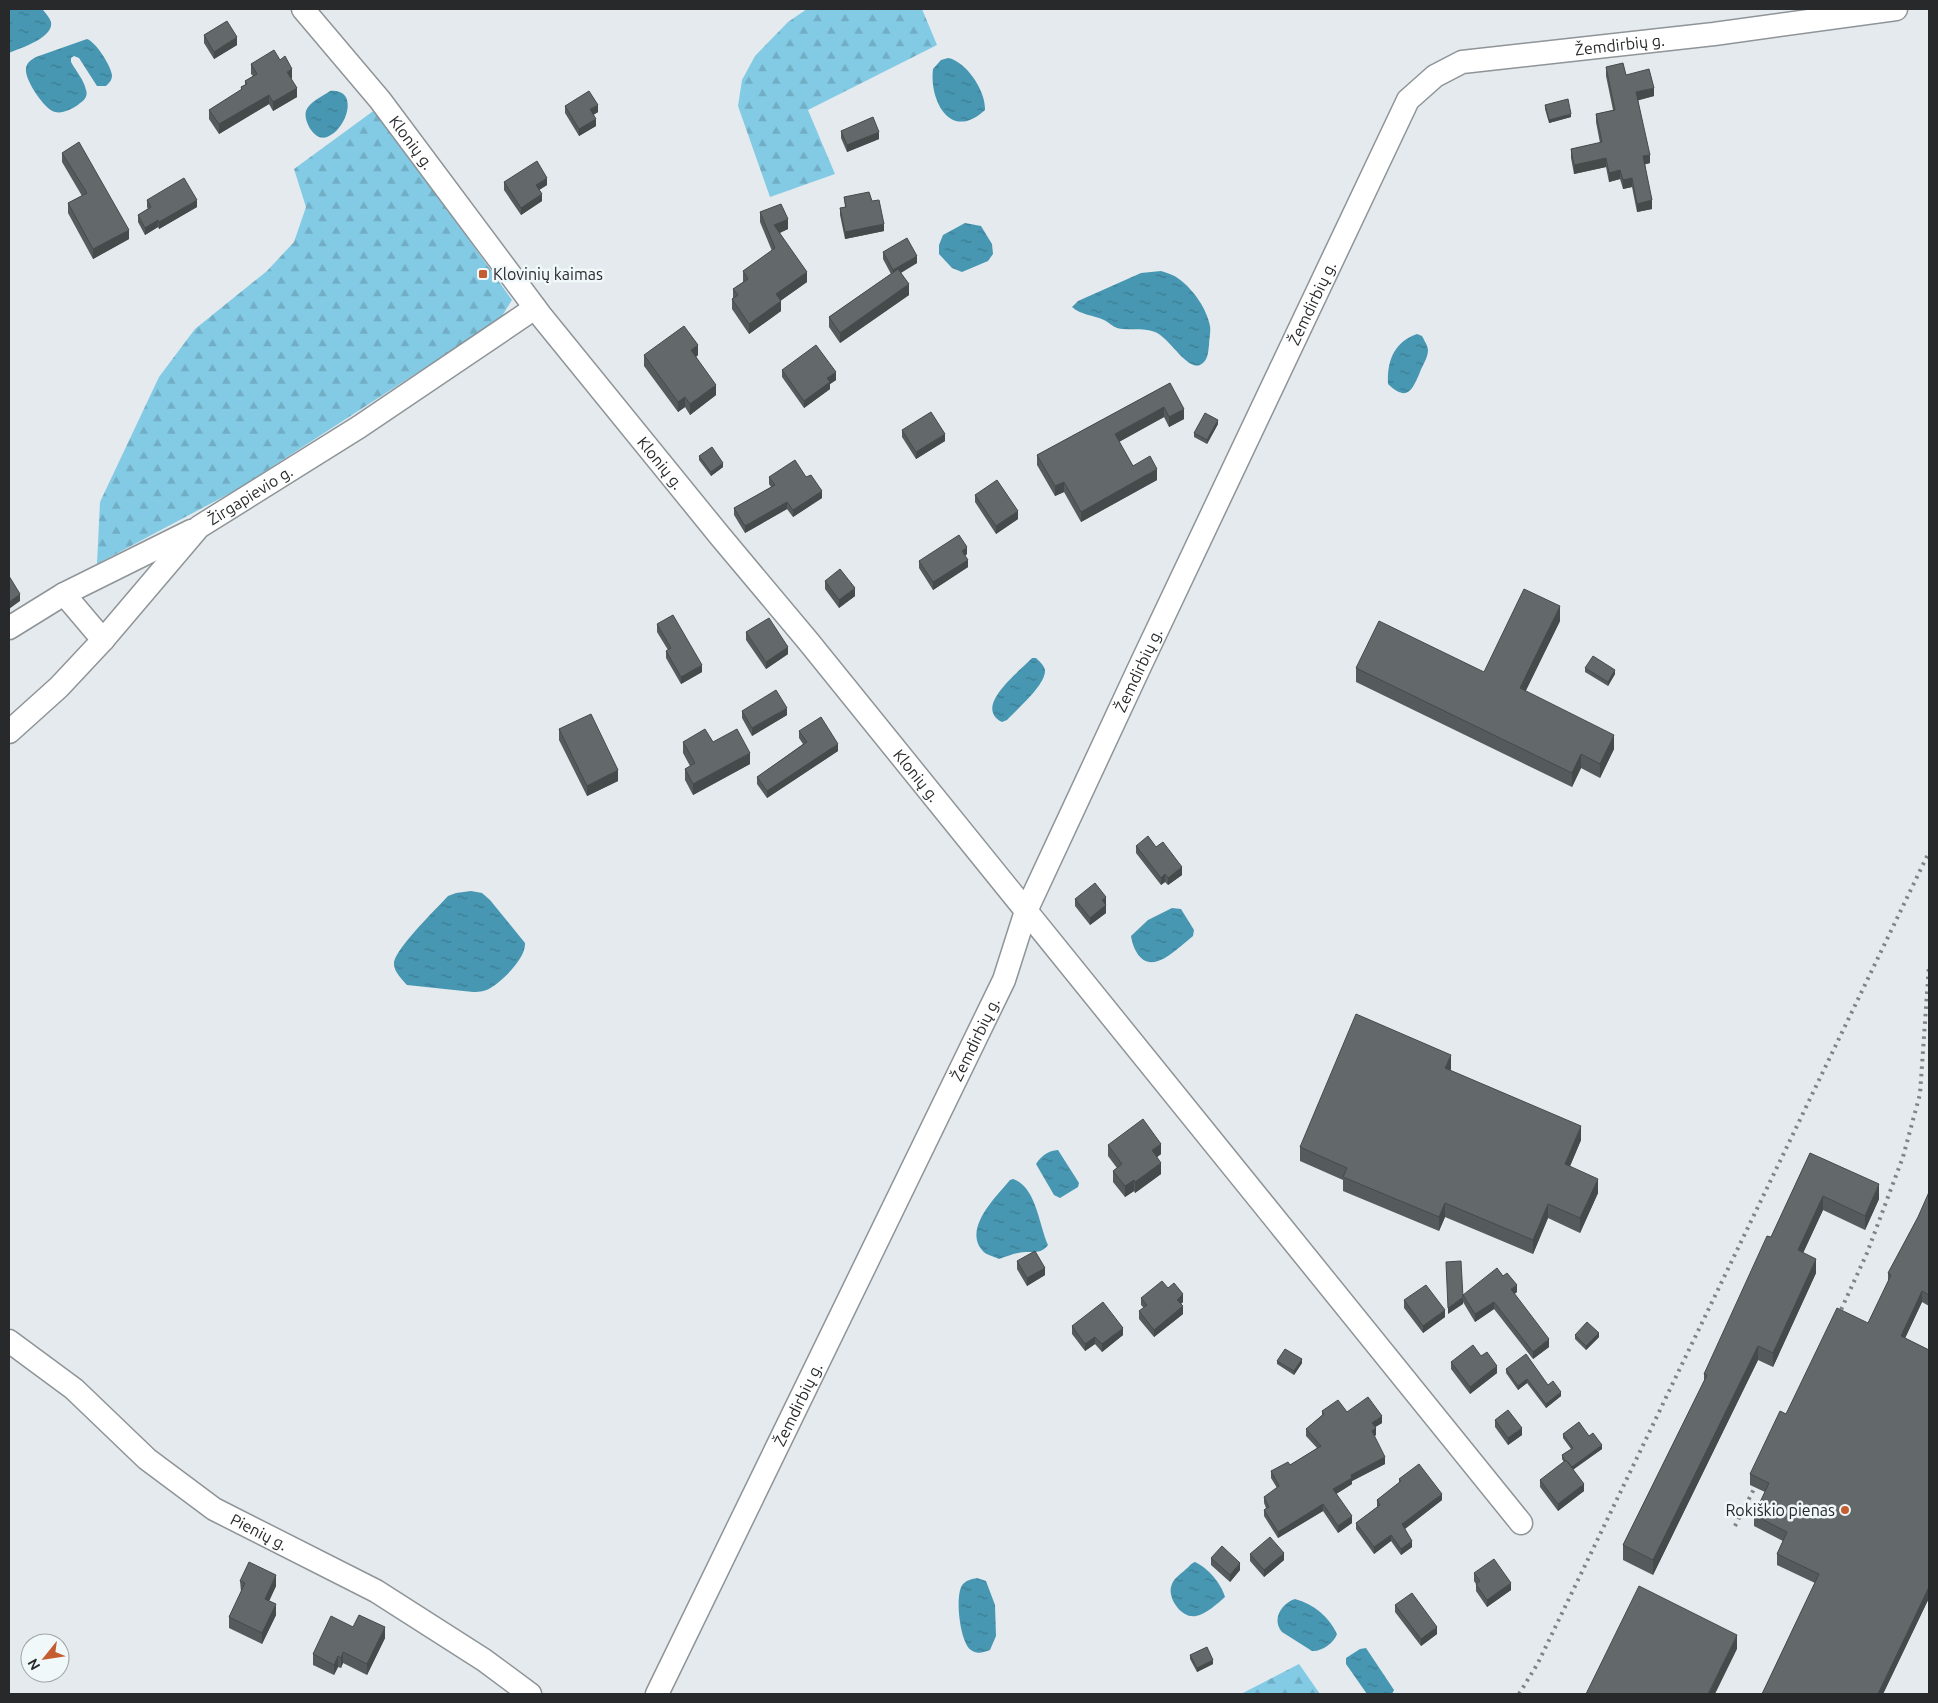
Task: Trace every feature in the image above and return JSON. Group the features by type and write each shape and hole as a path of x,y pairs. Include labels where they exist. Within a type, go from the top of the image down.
{"street":[{"name":"Klonių g.","path":"303,9 380,100 535,308 1521,1524"},
{"name":"Žemdirbių g.","path":"657,1694 1004,980 1026,912 1141,664 1408,100 1434,76 1462,62 1714,34 1896,9"},
{"name":"Žirgapievio g.","path":"9,732 59,687 103,640 199,527 359,427 535,308"},
{"path":"9,628 64,594 199,527"},
{"path":"64,594 103,640"},
{"name":"Pienių g.","path":"9,1341 74,1389 147,1459 214,1509 376,1591 484,1660 530,1694"}],"green space":[{"path":"807,9 922,9 937,45 808,110 835,174 770,197 738,106 742,80 755,56 788,22"},
{"path":"376,109 512,300 500,319 238,489 97,564 100,502 159,377 195,329 267,271 294,242 306,207 294,169"},
{"path":"1299,1664 1320,1694 1241,1694"}],"water":[{"path":"9,9 42,9 51,22 51,28 42,38 9,53"},
{"path":"87,39 99,49 106,60 112,75 111,80 106,86 97,86 79,58 74,56 71,58 71,62 84,83 87,92 86,96 72,109 55,112 40,100 31,86 26,73 27,64 36,57"},
{"path":"948,58 955,60 968,71 982,94 985,110 973,119 962,122 953,120 945,114 939,104 935,93 933,69 941,60"},
{"path":"330,91 339,92 345,96 348,102 347,110 345,119 334,133 323,138 314,134 311,130 306,120 306,111 313,102"},
{"path":"965,223 981,226 992,244 993,254 988,261 962,272 952,268 939,254 939,245 943,235"},
{"path":"1161,271 1175,276 1184,283 1199,300 1206,313 1210,328 1208,354 1200,365 1189,363 1161,335 1155,332 1117,328 1104,320 1072,307 1078,301 1141,273"},
{"path":"1417,334 1422,336 1427,345 1427,356 1411,389 1408,392 1400,392 1388,384 1391,360 1397,347"},
{"path":"1032,658 1036,658 1045,670 1041,683 1007,720 1002,722 994,715 992,708 995,699 1009,680"},
{"path":"471,891 482,893 490,900 525,943 522,955 518,961 502,979 483,991 473,992 407,985 398,975 394,965 402,947 448,896"},
{"path":"1172,908 1181,909 1194,930 1193,936 1172,954 1158,961 1152,962 1143,959 1136,951 1131,936 1148,920"},
{"path":"1058,1150 1079,1183 1078,1187 1060,1198 1054,1195 1036,1164 1046,1154"},
{"path":"1013,1179 1027,1189 1032,1198 1048,1245 1038,1252 1022,1252 999,1259 985,1253 978,1244 976,1235 978,1225 989,1205 1010,1180"},
{"path":"1195,1562 1213,1576 1225,1597 1204,1613 1191,1616 1177,1607 1172,1597 1171,1587 1173,1581"},
{"path":"977,1578 986,1581 995,1605 996,1636 990,1650 978,1653 973,1652 967,1646 961,1629 959,1607 960,1589 963,1584"},
{"path":"1295,1599 1315,1608 1330,1622 1337,1634 1327,1646 1312,1651 1282,1632 1279,1627 1278,1617 1282,1608"},
{"path":"1366,1648 1394,1690 1392,1694 1367,1694 1346,1664 1346,1658 1360,1649"}],"building":[{"path":"227,21 237,37 214,52 204,35"},
{"path":"274,50 280,60 285,56 292,69 287,72 297,88 273,102 269,95 219,124 209,110 242,89 241,87 247,84 245,81 257,74 251,64"},
{"path":"1623,63 1626,75 1649,69 1654,88 1636,92 1650,155 1643,156 1652,200 1637,204 1632,178 1623,180 1620,170 1609,173 1606,158 1574,165 1571,149 1602,142 1596,114 1615,110 1606,67"},
{"path":"589,91 598,105 590,109 596,119 579,129 565,106"},
{"path":"1568,99 1571,114 1549,120 1545,105"},
{"path":"873,117 879,132 847,145 841,131"},
{"path":"79,142 129,230 93,249 68,203 87,193 62,153"},
{"path":"537,161 547,178 536,185 542,194 521,208 504,182"},
{"path":"184,178 197,200 145,228 138,215 151,207 147,200"},
{"path":"869,192 872,201 879,200 884,224 845,232 840,208 846,207 844,197"},
{"path":"781,204 788,219 774,225 807,272 776,294 781,301 749,324 732,299 738,295 733,289 748,279 743,271 775,248 760,212"},
{"path":"907,238 917,256 893,270 883,252"},
{"path":"898,269 909,284 840,333 829,317"},
{"path":"684,326 698,345 691,350 716,385 690,404 685,397 678,402 644,355"},
{"path":"816,345 836,372 827,378 830,382 804,401 782,370"},
{"path":"1170,383 1184,409 1169,417 1164,407 1115,434 1133,466 1150,456 1157,469 1081,512 1064,482 1055,486 1037,455"},
{"path":"931,412 945,434 916,452 902,430"},
{"path":"1205,413 1218,420 1207,440 1194,433"},
{"path":"712,447 723,463 711,472 699,456"},
{"path":"795,460 806,477 811,475 822,491 793,510 787,502 745,526 734,508 775,485 769,477"},
{"path":"997,480 1018,511 996,526 975,495"},
{"path":"959,535 967,547 962,551 968,560 933,582 919,561"},
{"path":"840,569 855,588 839,600 825,581"},
{"path":"9,576 20,594 9,602"},
{"path":"1524,589 1560,606 1520,688 1614,735 1600,764 1581,754 1572,773 1356,668 1379,621 1484,672"},
{"path":"673,615 702,665 681,677 666,651 671,648 657,624"},
{"path":"769,618 788,647 766,662 746,632"},
{"path":"1593,656 1615,670 1608,682 1585,668"},
{"path":"776,690 787,708 752,728 742,711"},
{"path":"591,714 618,770 587,786 559,729"},
{"path":"821,717 838,744 767,791 757,777 807,742 799,731"},
{"path":"705,729 713,742 737,729 750,753 693,784 685,769 695,763 683,742"},
{"path":"1148,836 1156,847 1163,842 1182,867 1168,878 1165,874 1161,878 1136,846"},
{"path":"1095,883 1106,897 1102,900 1106,905 1090,918 1075,899"},
{"path":"1356,1014 1451,1055 1445,1068 1581,1126 1565,1164 1598,1179 1580,1218 1548,1204 1533,1240 1445,1203 1439,1217 1343,1177 1347,1168 1300,1147"},
{"path":"1143,1119 1161,1144 1152,1150 1161,1163 1135,1182 1134,1180 1125,1186 1113,1171 1122,1164 1108,1145"},
{"path":"1810,1153 1879,1184 1865,1216 1823,1196 1798,1250 1816,1259 1773,1353 1758,1346 1653,1560 1623,1545 1707,1375 1704,1374 1767,1236 1771,1237"},
{"name":"Rokiškio pienas","path":"1929,1192 1929,1295 1922,1291 1901,1336 1929,1350 1929,1587 1878,1694 1762,1694 1819,1574 1777,1554 1787,1532 1754,1515 1769,1483 1750,1474 1780,1411 1786,1414 1837,1308 1868,1323 1891,1275 1888,1273"},
{"path":"1035,1251 1045,1268 1027,1278 1017,1261"},
{"path":"1461,1261 1463,1297 1448,1308 1446,1262"},
{"path":"1497,1268 1503,1276 1507,1273 1517,1285 1511,1289 1549,1339 1533,1352 1494,1302 1475,1314 1463,1295"},
{"path":"1162,1281 1168,1288 1174,1283 1183,1294 1177,1300 1183,1306 1154,1330 1139,1311 1147,1305 1141,1298"},
{"path":"1426,1285 1445,1310 1423,1326 1404,1300"},
{"path":"1103,1302 1123,1328 1102,1344 1095,1337 1085,1344 1072,1326"},
{"path":"1587,1322 1599,1333 1586,1346 1575,1335"},
{"path":"1473,1345 1481,1356 1487,1352 1497,1366 1470,1387 1451,1362"},
{"path":"1285,1349 1302,1359 1294,1371 1277,1361"},
{"path":"1526,1354 1548,1385 1553,1381 1561,1392 1546,1404 1527,1379 1518,1386 1506,1369"},
{"path":"1368,1397 1382,1416 1372,1423 1376,1428 1372,1431 1385,1457 1351,1475 1352,1478 1333,1489 1352,1516 1338,1526 1323,1504 1278,1532 1264,1510 1269,1507 1264,1497 1279,1486 1271,1471 1288,1462 1290,1465 1321,1446 1306,1429 1324,1414 1322,1411 1338,1400 1347,1412"},
{"path":"1508,1410 1522,1428 1508,1438 1495,1420"},
{"path":"1579,1422 1589,1436 1593,1433 1602,1445 1572,1467 1565,1461 1562,1455 1573,1448 1563,1434"},
{"path":"1566,1460 1584,1484 1558,1504 1540,1480"},
{"path":"1419,1464 1442,1494 1402,1524 1412,1541 1401,1549 1391,1535 1374,1547 1356,1523 1380,1505 1377,1500 1401,1481 1399,1479"},
{"path":"1270,1537 1284,1553 1264,1570 1250,1554"},
{"path":"1222,1546 1240,1563 1230,1575 1211,1558"},
{"path":"1494,1559 1511,1583 1487,1600 1476,1584 1480,1581 1474,1573"},
{"path":"249,1562 276,1575 265,1599 276,1604 262,1633 229,1617 245,1583 240,1581"},
{"path":"1639,1586 1737,1635 1708,1694 1586,1694"},
{"path":"1412,1593 1437,1627 1421,1639 1395,1605"},
{"path":"359,1615 385,1627 367,1664 343,1652 341,1658 338,1656 334,1665 313,1654 331,1616 353,1627"},
{"path":"1207,1647 1213,1660 1197,1668 1190,1655"}],"railway":[{"path":"1519,1694 1538,1663 1929,852"},
{"path":"1835,1323 1867,1253 1903,1157 1920,1094 1929,965"},
{"path":"1735,1526 1755,1487"}],"place":[{"name":"Klovinių kaimas","path":"483,274"},
{"name":"Rokiškio pienas","path":"1845,1510"}]}
